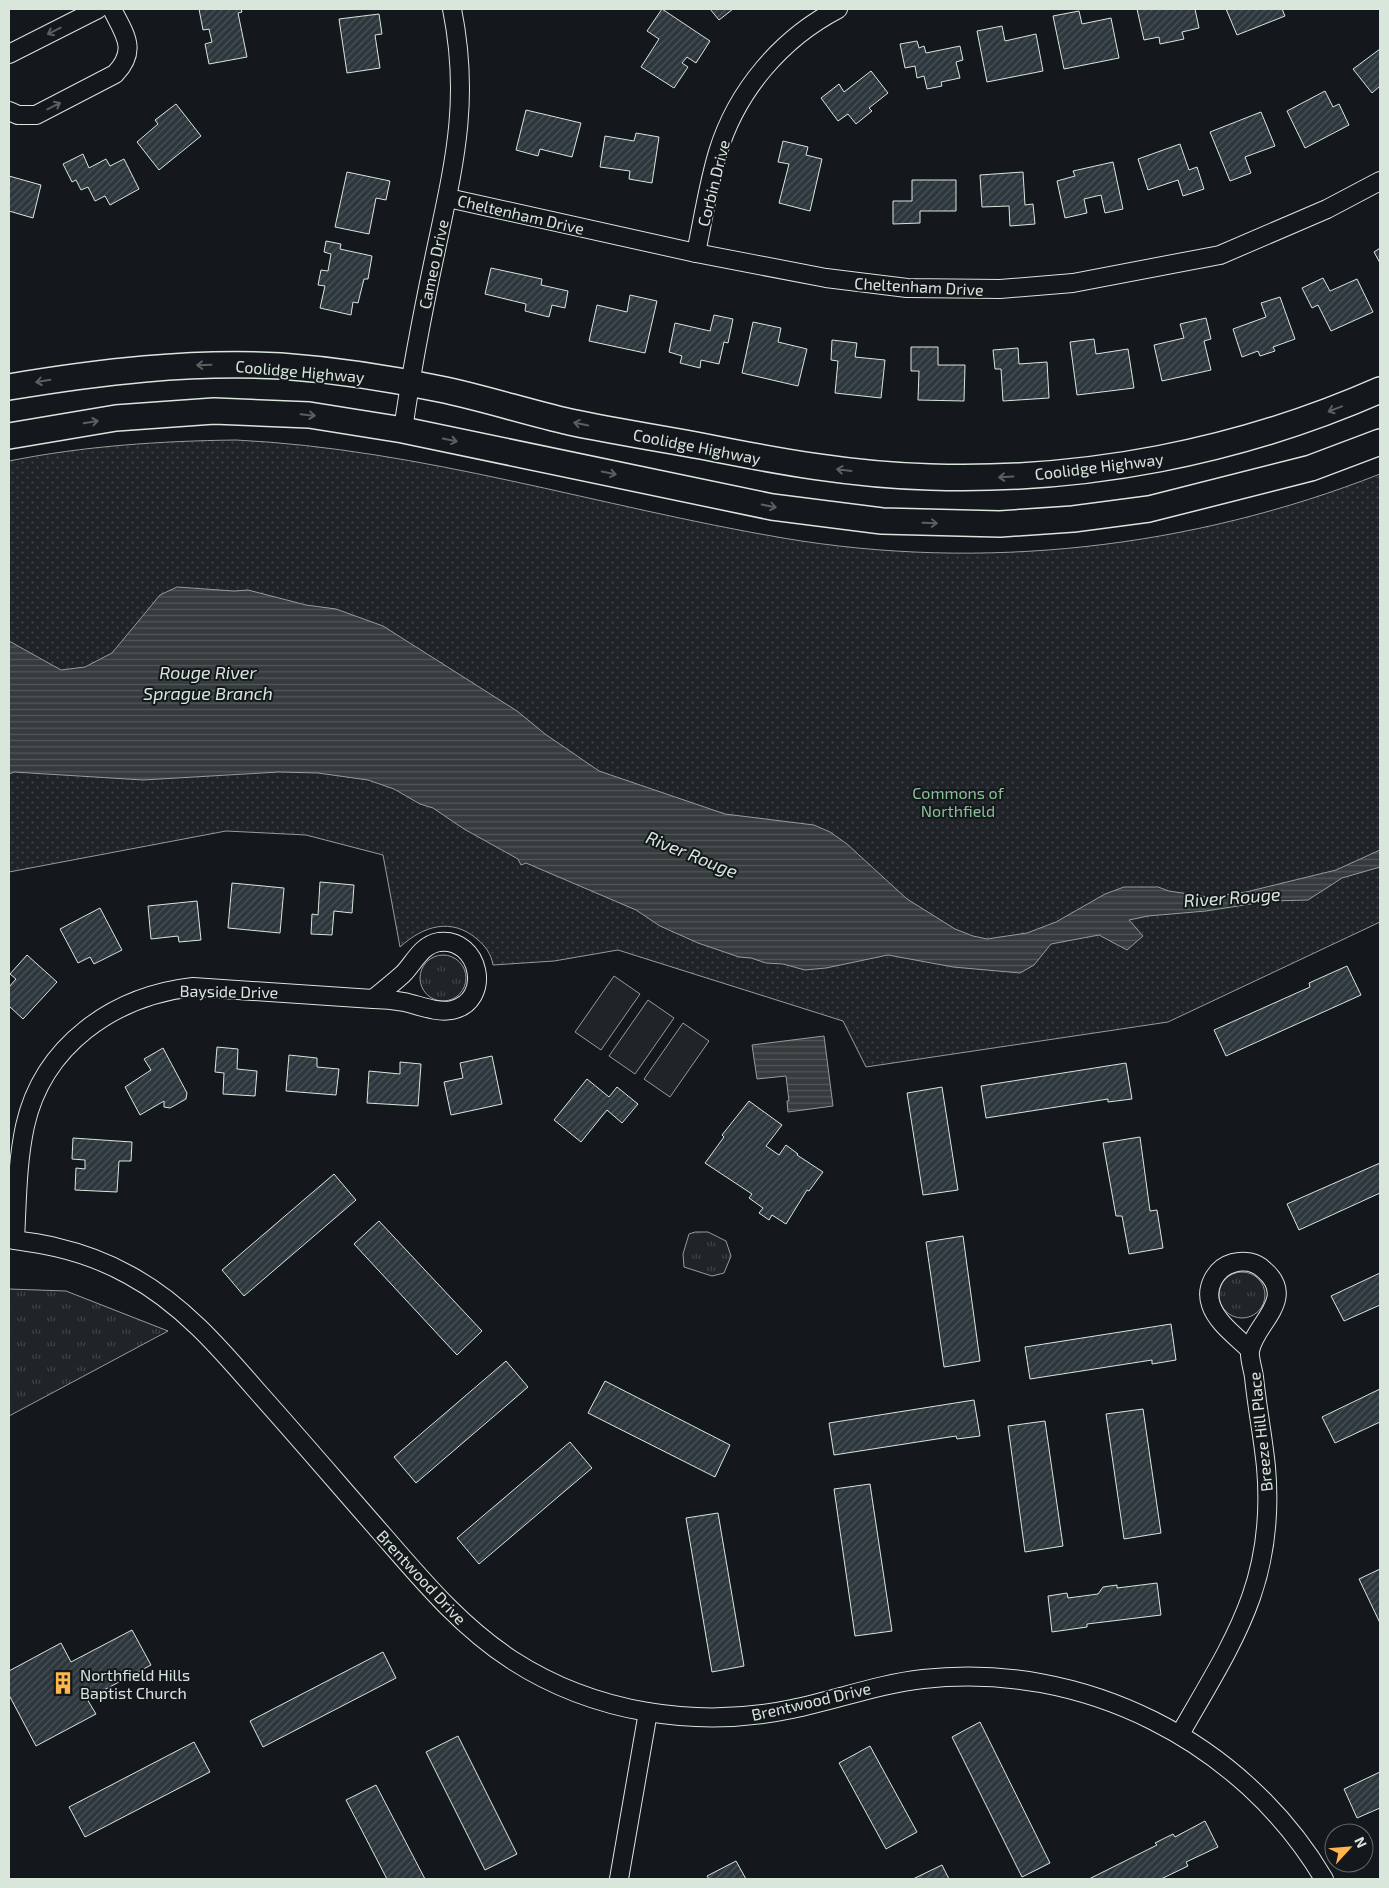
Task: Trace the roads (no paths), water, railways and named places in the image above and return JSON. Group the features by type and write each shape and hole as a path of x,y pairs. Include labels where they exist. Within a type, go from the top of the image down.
{"main road":[{"name":"Coolidge Highway","path":"9,387 64,378 167,366 282,366 409,383 570,422 761,458 871,474 938,477 1041,475 1104,468 1194,453 1282,429 1380,390"},
{"path":"9,436 116,418 214,411 309,415 403,430 772,507 882,522 947,524 1037,522 1149,509 1311,468 1380,442"}],"street":[{"path":"9,54 98,9"},
{"path":"9,111 18,115 36,115 115,74 124,65 128,51 126,38 112,9"},
{"name":"Cameo Drive","path":"403,430 409,383 448,198 459,131 461,106 460,56 452,9"},
{"name":"Corbin Drive","path":"696,253 719,151 740,101 769,62 785,46 806,28 838,9"},
{"name":"Cheltenham Drive","path":"448,198 696,253 826,278 880,286 938,289 1027,288 1072,283 1220,255 1328,209 1380,181"},
{"name":"Bayside Drive","path":"11,1241 18,1174 29,1111 36,1091 65,1048 92,1023 128,1002 172,989 193,987 373,998 401,1001 435,1010 453,1010 461,1007 474,994 478,984 475,962 458,945 440,942 431,945 422,952 398,979 373,998"},
{"name":"Brentwood Drive","path":"11,1241 54,1246 93,1259 126,1273 175,1304 230,1360 436,1596 475,1632 513,1661 544,1678 605,1702 682,1718 728,1718 790,1710 894,1682 962,1676 1040,1682 1086,1693 1128,1708 1180,1734 1218,1760 1260,1798 1284,1823 1324,1879"},
{"name":"Breeze Hill Place","path":"1180,1734 1221,1666 1246,1614 1262,1557 1268,1487 1250,1350 1274,1308 1276,1296 1274,1285 1265,1270 1251,1262 1235,1262 1227,1265 1214,1277 1209,1288 1209,1298 1212,1308 1222,1323 1250,1350"},
{"path":"620,1879 648,1712"}],"water":[{"name":"Rouge River Sprague Branch","path":"177,587 234,591 248,590 306,605 336,609 383,626 517,711 545,734 599,771 725,814 814,825 830,832 847,844 907,899 955,929 973,936 987,939 1027,933 1056,922 1105,894 1124,887 1158,887 1169,891 1208,897 1246,892 1336,870 1380,850 1380,867 1342,878 1308,900 1270,901 1129,920 1143,936 1127,950 1099,935 1051,944 1034,965 1020,973 953,967 888,955 826,968 805,970 783,964 766,963 751,958 739,957 698,943 660,926 636,910 526,863 521,865 518,859 464,829 433,808 420,804 394,789 368,780 318,773 279,772 143,780 14,772 9,774 9,641 61,670 85,667 112,653 160,595"},
{"path":"824,1036 833,1106 788,1112 787,1101 789,1101 786,1076 757,1079 752,1045"}],"place":[{"name":"Northfield Hills Baptist Church","path":"63,1683"}],"park label":[{"name":"Commons of Northfield","path":"958,801"}],"water label":[{"name":"River Rouge","path":"692,854"},
{"name":"River Rouge","path":"1232,897"}]}
